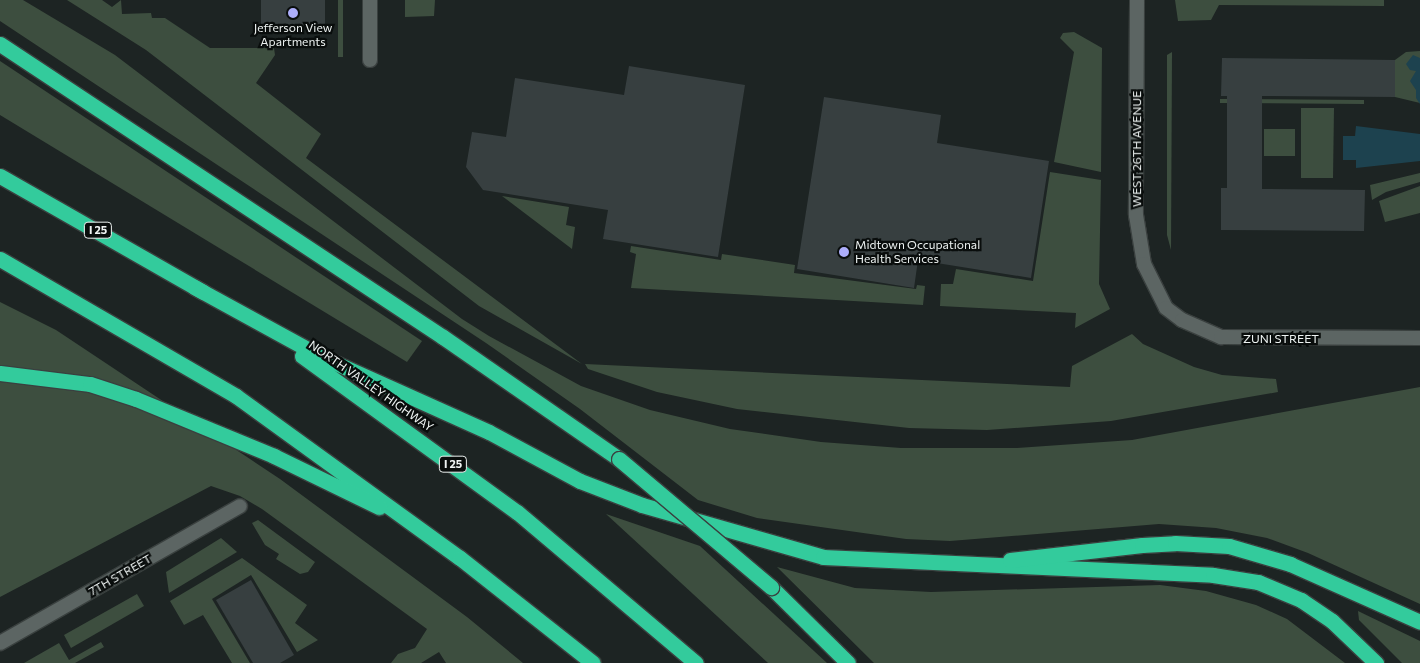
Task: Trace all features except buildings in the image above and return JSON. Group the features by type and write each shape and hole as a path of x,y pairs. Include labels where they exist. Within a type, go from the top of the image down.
{"highway":[{"path":"0,44 443,337 619,459 771,587 848,663"},
{"name":"NORTH VALLEY HIGHWAY","path":"0,176 194,287 347,386 433,449 583,565 696,663"},
{"path":"0,259 236,396 420,528 593,663"},
{"path":"194,287 320,356 489,432 580,481 642,505 823,557 960,566 1154,571 1213,575 1258,582 1301,600 1324,616 1376,663"},
{"path":"0,373 90,384 136,399 274,456 420,528"},
{"path":"960,566 1142,544 1175,543 1229,546 1290,564 1420,622"}],"street":[{"path":"370,0 370,60"},
{"name":"WEST 26TH AVENUE","path":"1137,0 1136,215 1144,264 1157,294"},
{"name":"ZUNI STREET","path":"1157,294 1166,308 1182,320 1221,337 1420,338"},
{"name":"7TH STREET","path":"0,644 240,506"}],"green space":[{"path":"0,0 23,0 115,55 462,319 489,336 581,386 650,410 730,429 821,442 901,448 1017,448 1132,440 1420,387 1420,604 1308,553 1267,538 1216,528 1159,524 950,541 906,539 757,518 698,500 580,409 486,343 0,21"},
{"path":"67,0 102,0 112,7 121,0 122,14 151,13 152,18 165,18 210,48 274,48 275,55 256,83 321,134 306,158 582,364 479,306 146,50"},
{"path":"338,0 343,0 343,57 338,57"},
{"path":"405,0 435,0 434,16 405,17"},
{"path":"1175,0 1384,0 1384,6 1219,5 1211,20 1178,21"},
{"path":"1074,32 1102,48 1101,172 1054,162 1074,52 1060,38 1063,33"},
{"path":"1420,51 1420,103 1395,97 1395,60 1406,52"},
{"path":"1172,52 1171,250 1167,235 1167,55"},
{"path":"0,61 422,341 407,362 0,115"},
{"path":"1220,99 1364,100 1364,104 1220,103"},
{"path":"1301,108 1334,108 1333,178 1301,178"},
{"path":"1264,129 1295,129 1295,156 1264,156"},
{"path":"1050,172 1101,180 1099,284 1110,309 1075,328 1076,313 940,306 941,284 953,284 956,269 1033,281"},
{"path":"1420,173 1420,182 1386,192 1372,200 1370,185"},
{"path":"1420,186 1420,213 1385,222 1379,201"},
{"path":"502,196 569,207 566,225 575,227 572,249"},
{"path":"631,246 721,260 722,254 795,265 794,273 916,289 917,285 925,286 923,305 631,288 636,254 630,252"},
{"path":"0,302 56,330 280,479 467,617 523,663 446,663 439,652 421,663 391,663 398,654 415,648 427,629 262,509 240,496 211,486 0,597"},
{"path":"1132,334 1143,344 1194,367 1222,375 1276,379 1278,392 1111,421 987,430 909,428 737,409 657,392 588,369 585,364 1070,387 1072,366"},
{"path":"606,514 700,546 827,663 768,663"},
{"path":"258,520 315,562 308,572 300,574 276,559 279,554 265,545 252,523"},
{"path":"221,538 237,552 169,593 166,572"},
{"path":"242,558 307,605 295,623 318,640 297,652 251,575 212,599 250,663 232,663 203,615 184,625 170,601"},
{"path":"777,567 855,588 931,592 1160,585 1206,591 1256,605 1287,619 1345,663 874,663"},
{"path":"137,594 144,606 71,648 64,635"},
{"path":"1358,611 1420,641 1420,663 1402,663 1359,620"},
{"path":"101,642 104,647 75,663 24,663 59,643 69,660"}],"water":[{"path":"1413,55 1420,58 1420,104 1416,98 1416,90 1410,81 1416,71 1410,70 1406,64"},
{"path":"1356,126 1420,134 1420,161 1356,168 1356,160 1343,160 1343,136 1355,136"}],"place":[{"name":"Jefferson View Apartments","path":"293,13"},
{"name":"Midtown Occupational Health Services","path":"844,252"}]}
